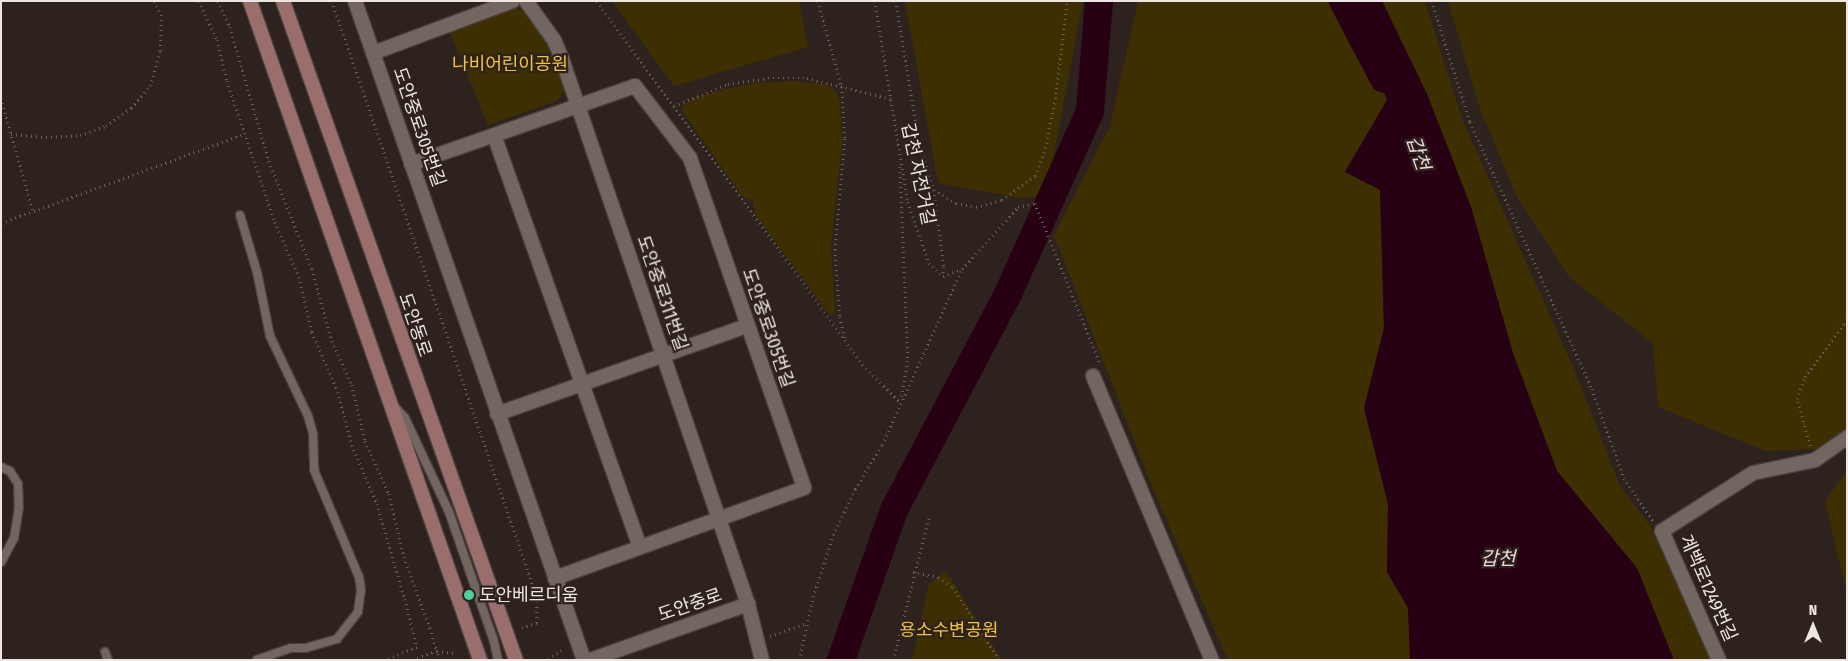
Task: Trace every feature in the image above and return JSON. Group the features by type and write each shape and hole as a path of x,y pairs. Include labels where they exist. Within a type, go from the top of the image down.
{"main road":[{"path":"250,1 480,660"},
{"name":"도안동로","path":"283,1 516,660"}],"street":[{"name":"도안중로305번길","path":"355,1 584,660"},
{"path":"373,53 513,1"},
{"name":"도안중로311번길","path":"526,1 554,40 748,604"},
{"name":"도안중로305번길","path":"555,578 804,488 690,158 635,86 578,106"},
{"path":"411,164 578,106"},
{"path":"494,135 640,547"},
{"path":"497,414 748,326"},
{"path":"1093,376 1212,660"},
{"name":"계백로1249번길","path":"1719,660 1662,531 1754,474 1815,460 1847,438"},
{"name":"도안중로","path":"590,660 748,604 760,640 762,660"}],"lane":[{"path":"240,216 258,272 270,336 308,416 313,434 314,470 359,577 361,590 358,612 337,639 306,648 291,648 257,660"},
{"path":"388,399 405,418 448,512 493,638 498,660"},
{"path":"1,467 10,471 18,484 19,507 14,538 1,562"}],"path":[{"path":"12,134 46,137 80,135 106,126 131,108 150,86 160,51 161,16 154,1"},
{"path":"199,1 217,40 244,134 275,222 299,277 312,332 338,392 352,445 377,504 405,599 417,646 386,660"},
{"path":"218,1 230,26 269,161 312,269 332,341 352,385 365,441 389,494 404,557 439,660"},
{"path":"332,1 537,597 537,622 520,629"},
{"path":"597,1 866,368 900,402"},
{"path":"818,1 842,87 844,139 835,250 840,317 846,340"},
{"name":"갑천 자전거길","path":"875,1 900,157 917,232 929,263 943,276"},
{"path":"896,1 918,142 934,190 944,267 943,276 962,268"},
{"path":"934,190 956,203 976,207 1002,200 1035,176 1044,153 1055,99 1067,1"},
{"path":"1432,1 1470,122 1592,389 1624,478 1643,510 1662,531"},
{"path":"674,106 728,84 768,78 807,78 891,99"},
{"path":"1,98 33,211"},
{"path":"1,223 244,134"},
{"path":"900,157 908,361 900,402"},
{"path":"799,660 807,623 833,535 855,489 882,445 900,402 928,348 945,301 962,268 1018,207 1035,203 1050,239"},
{"path":"1815,460 1798,400 1805,377 1836,330 1847,320"},
{"path":"893,660 913,572 929,517"},
{"path":"913,572 939,577 953,587 999,660"},
{"path":"760,640 807,623"},
{"path":"413,660 437,651 454,653"}],"green space":[{"path":"612,1 799,1 808,47 674,86"},
{"path":"905,1 1083,1 1046,196 1019,198 938,183"},
{"path":"1138,1 1350,1 1387,100 1345,171 1380,189 1384,328 1364,408 1388,504 1387,571 1408,607 1410,660 1228,660 1153,489 1054,235 1110,126"},
{"path":"1382,1 1425,1 1462,119 1573,367 1620,486 1660,539 1713,660 1674,660 1637,568 1557,471 1513,353 1471,207 1427,94"},
{"path":"1448,1 1847,1 1847,448 1766,451 1658,407 1653,343 1569,277 1517,197 1480,109"},
{"name":"나비어린이공원","path":"514,8 524,10 548,43 564,91 557,101 488,125 449,30"},
{"path":"793,81 827,84 838,95 840,102 842,142 831,247 835,315 830,315 754,213 753,200 743,197 682,111 684,105 695,98 722,90 754,83"},
{"path":"1847,470 1847,595 1825,501"},
{"name":"용소수변공원","path":"946,571 1002,660 912,660 929,584"}],"water":[{"name":"갑천","path":"1350,1 1382,1 1427,94 1471,207 1513,353 1557,471 1637,568 1674,660 1410,660 1408,608 1387,572 1388,504 1364,408 1384,328 1380,190 1345,172 1387,100"}],"waterway":[{"path":"841,660 894,510 1007,296 1090,111 1099,1"},
{"name":"갑천","path":"1343,1 1384,79"}],"place":[{"name":"도안베르디움","path":"469,595"}]}
